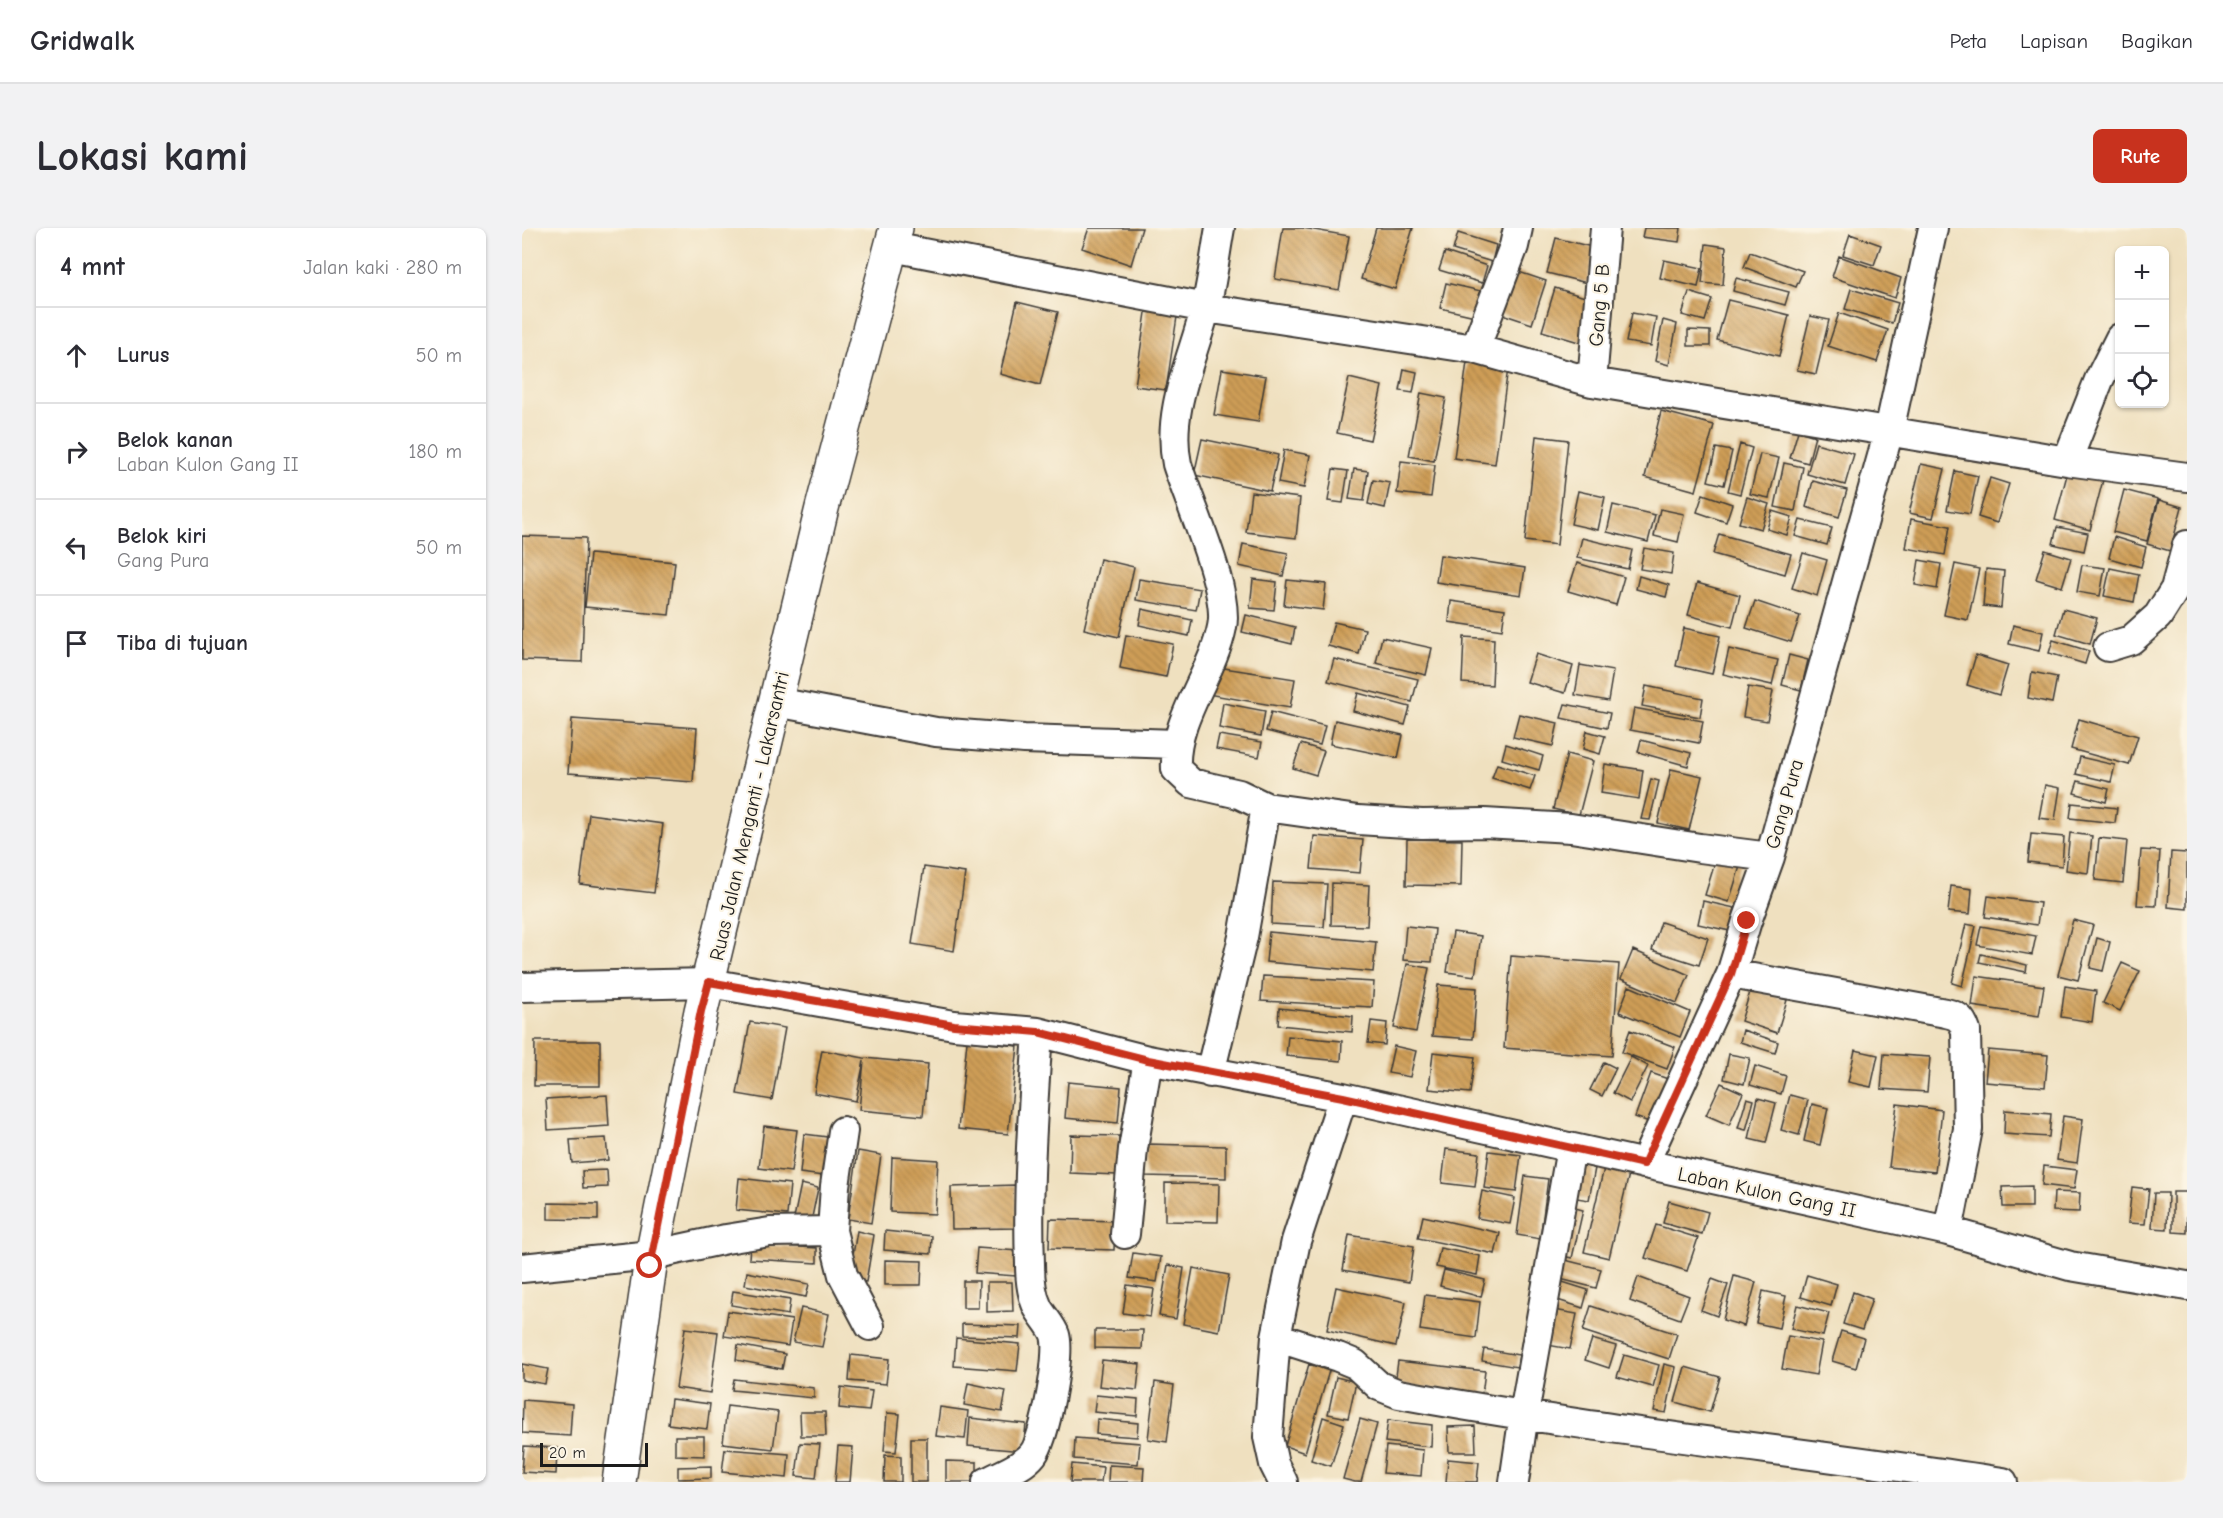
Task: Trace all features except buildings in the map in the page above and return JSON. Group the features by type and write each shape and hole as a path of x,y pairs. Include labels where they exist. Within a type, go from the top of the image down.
{"main road":[{"name":"Ruas Jalan Menganti - Lakarsantri","path":"619,1482 652,1255 701,1011 822,508 894,238"}],"street":[{"path":"1220,228 1206,308 1175,414 1174,451 1222,594 1223,626 1177,744 1176,769 1183,777 1191,783 1239,794 1266,807 1358,820 1571,828 1770,856"},
{"path":"1475,349 1514,246 1518,228"},
{"name":"Gang 5 B","path":"1592,382 1605,228"},
{"name":"Gang Pura","path":"1644,1164 1731,974 1770,856 1889,431 1933,228"},
{"path":"894,238 1206,308 1475,349 1592,382 2067,461 2187,477"},
{"path":"2067,461 2099,380 2115,348"},
{"path":"2108,647 2131,640 2158,616 2175,589 2187,545"},
{"path":"776,702 936,732 1024,739 1177,744"},
{"path":"1210,1073 1243,937 1266,807"},
{"path":"1731,974 1958,1016 1966,1031 1968,1130 1948,1231"},
{"name":"Laban Kulon Gang II","path":"522,987 709,982 954,1025 1038,1032 1148,1060 1343,1097 1948,1231 2070,1266 2187,1286"},
{"path":"987,1482 1019,1466 1033,1455 1042,1439 1056,1368 1055,1335 1037,1306 1030,1265 1033,1107 1038,1032"},
{"path":"1125,1234 1133,1149 1148,1060"},
{"path":"1283,1482 1274,1464 1268,1437 1276,1338 1296,1241 1343,1097"},
{"path":"843,1131 835,1186 832,1231 843,1275 870,1326"},
{"path":"1514,1482 1571,1148"},
{"path":"522,1268 652,1255 770,1232 832,1231"},
{"path":"1276,1338 1355,1364 1379,1386 1399,1394 1680,1437 1855,1459 2003,1482"}],"route":[{"path":"650,1266 701,1011 709,982 954,1025 1038,1032 1148,1060 1343,1097 1644,1164 1731,974 1747,921"}]}
